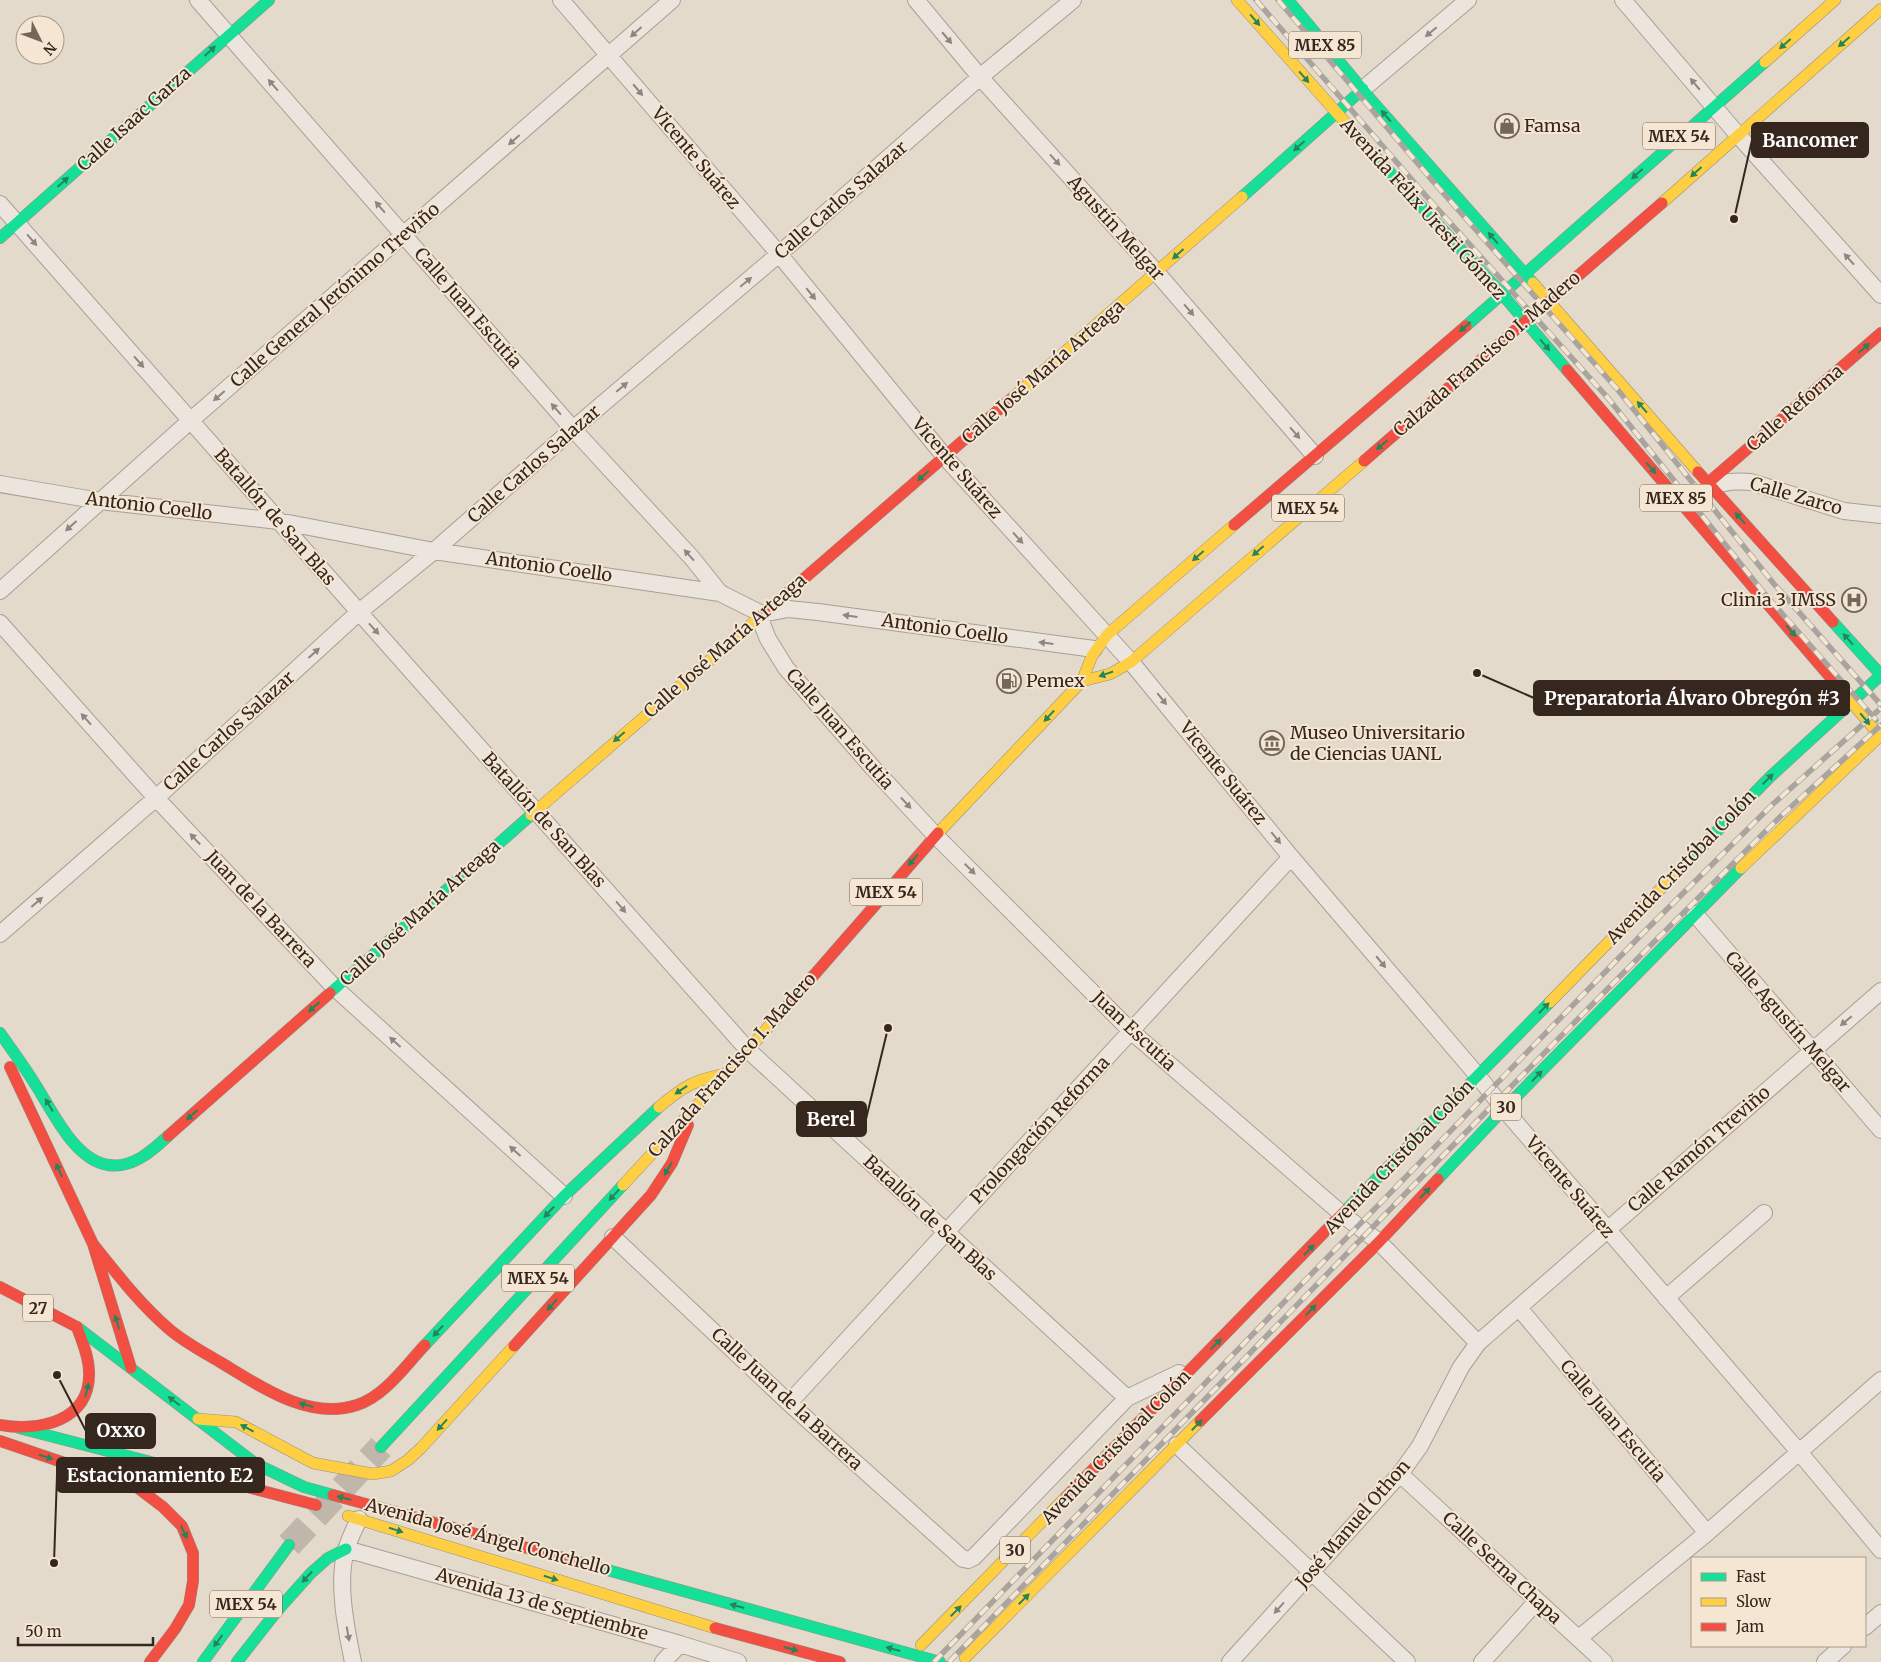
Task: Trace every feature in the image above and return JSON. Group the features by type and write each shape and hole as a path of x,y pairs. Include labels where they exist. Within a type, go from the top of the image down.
{"main road":[{"name":"Calle Isaac Garza","path":"0,238 269,0"},
{"name":"Avenida Félix Uresti Gómez","path":"1237,0 1336,113 1502,294 1881,736"},
{"name":"Avenida Félix Uresti Gómez","path":"1288,0 1363,89 1710,485 1881,675"},
{"name":"Calzada Francisco I. Madero","path":"381,1447 748,1050 935,835 1082,681 1086,665 1094,649 1107,635 1525,274 1834,0"},
{"name":"Calzada Francisco I. Madero","path":"1082,681 1110,674 1131,662 1549,301 1881,10"},
{"name":"Calle José María Arteaga","path":"0,1033 23,1064 72,1143 88,1157 109,1165 121,1166 138,1160 153,1150 536,810 1157,273 1363,89"},
{"name":"Calle Reforma","path":"1710,485 1881,333"},
{"name":"Avenida Cristóbal Colón","path":"921,1645 1343,1216 1770,777 1881,675"},
{"name":"30","path":"965,1658 1379,1242 1504,1109 1765,843 1881,736"},
{"path":"0,1046 93,1244 131,1368"},
{"path":"93,1244 128,1288 171,1331 269,1391 315,1407 337,1409 356,1406 374,1396 391,1381 564,1196 651,1114 681,1088 703,1078 726,1074"},
{"path":"198,1419 236,1422 313,1464 373,1474 391,1471 408,1460 421,1448 613,1238 661,1182 672,1163 695,1108"},
{"name":"27","path":"0,1287 52,1316 77,1327"},
{"path":"0,1425 20,1428 50,1423 73,1413 86,1398 90,1377 88,1361 77,1327"},
{"name":"Avenida José Ángel Conchello","path":"77,1327 256,1464 304,1487 940,1662"},
{"name":"Avenida José Ángel Conchello","path":"20,1428 296,1499 745,1637 840,1662"},
{"path":"0,1441 138,1488 163,1507 182,1526 193,1553 193,1581 189,1605 175,1629 150,1662"},
{"path":"1077,1562 1164,1470 1175,1447"},
{"name":"MEX 54","path":"203,1662 288,1545"},
{"path":"237,1662 277,1610 311,1573 328,1558 346,1549"}],"street":[{"name":"Calle Juan Escutia","path":"198,0 573,429 692,558 720,593"},
{"name":"Vicente Suárez","path":"561,0 779,254 945,457 1131,662 1291,857 1881,1550"},
{"name":"Calle General Jerónimo Treviño","path":"0,591 190,421 672,0"},
{"name":"Agustín Melgar","path":"916,0 980,77 1157,273 1315,456"},
{"name":"Calle Carlos Salazar","path":"0,934 156,798 359,612 434,551 573,429 779,254 980,77 1073,0"},
{"name":"Calle José María Arteaga","path":"1363,89 1468,0"},
{"path":"1623,0 1738,135 1881,295"},
{"name":"Batallón de San Blas","path":"0,204 278,521 748,1050 1127,1398"},
{"name":"Calle Zarco","path":"1710,485 1735,480 1751,482 1844,511 1881,515"},
{"name":"Antonio Coello","path":"0,484 100,501 278,521 434,551 720,593 762,614 788,608 1094,649"},
{"name":"Calle Juan Escutia","path":"762,614 762,624 768,639 786,668 873,768 935,835"},
{"name":"Juan de la Barrera","path":"0,623 156,798 335,988 564,1196"},
{"name":"Juan Escutia","path":"935,835 1132,1032 1343,1216"},
{"name":"Prolongación Reforma","path":"789,1403 1291,857"},
{"name":"Calle Agustín Melgar","path":"1695,914 1881,1130"},
{"name":"Calle Ramón Treviño","path":"1519,1308 1881,991"},
{"path":"1666,1298 1764,1213"},
{"path":"1343,1216 1379,1242 1478,1343"},
{"name":"Calle Juan de la Barrera","path":"613,1238 789,1403 963,1559 968,1560 974,1557 1127,1398"},
{"name":"Calle Juan Escutia","path":"1519,1308 1707,1533"},
{"name":"José Manuel Othon","path":"1230,1662 1400,1474 1420,1446 1461,1367 1478,1343 1519,1308"},
{"path":"1127,1398 1197,1364"},
{"path":"1579,1638 1707,1533 1881,1380"},
{"path":"1175,1447 1407,1662"},
{"name":"Calle Serna Chapa","path":"1400,1474 1604,1662"},
{"path":"353,1662 345,1619 343,1593 346,1549 359,1519"},
{"name":"Avenida 13 de Septiembre","path":"346,1549 738,1662"},
{"path":"1482,1662 1537,1601"},
{"path":"1866,1626 1881,1613"},
{"path":"663,1662 680,1644"},
{"path":"1825,1662 1842,1647"}],"tunnel":[{"path":"289,1545 381,1447"}],"railway":[{"path":"1256,0 1426,196 1608,398 1764,593 1876,720"},
{"path":"1278,0 1437,186 1618,390 1774,584 1881,705"},
{"path":"934,1662 1645,931 1773,804 1881,708"},
{"path":"949,1662 1408,1191 1650,946 1781,816 1881,725"}],"traffic: fast":[{"path":"0,238 269,0"},
{"path":"1288,0 1373,102 1533,283"},
{"path":"1466,326 1765,62"},
{"path":"1242,197 1363,89"},
{"path":"1375,156 1502,294 1567,370"},
{"path":"1833,622 1881,675"},
{"path":"1682,867 1770,777 1881,675"},
{"path":"330,993 531,815"},
{"path":"1438,1179 1504,1109 1741,868"},
{"path":"1345,1211 1550,1002"},
{"path":"0,1033 27,1071 65,1132 74,1144 96,1161 117,1166 133,1162 148,1153 168,1136"},
{"path":"425,1345 564,1196 659,1107"},
{"path":"381,1447 623,1185"},
{"path":"77,1327 256,1464 304,1487 333,1495"},
{"path":"19,1428 228,1482"},
{"path":"203,1662 289,1545"},
{"path":"237,1662 277,1611 311,1573 328,1558 346,1549"},
{"path":"571,1560 940,1662"}],"traffic: slow":[{"path":"1237,0 1375,156"},
{"path":"1765,62 1835,0"},
{"path":"1662,203 1881,9"},
{"path":"1011,399 1242,197"},
{"path":"1533,283 1698,472"},
{"path":"1082,681 1110,674 1131,662 1364,461"},
{"path":"938,833 1082,681 1092,656 1107,635 1234,525"},
{"path":"531,815 762,615"},
{"path":"1837,685 1881,737"},
{"path":"1741,868 1881,735"},
{"path":"1550,1002 1682,867"},
{"path":"623,1185 794,998"},
{"path":"659,1107 690,1085 726,1074"},
{"path":"198,1419 236,1422 313,1463 373,1474 391,1471 408,1460 421,1448 514,1346"},
{"path":"965,1658 1200,1421"},
{"path":"921,1645 1066,1497"},
{"path":"348,1516 715,1628"}],"traffic: jam":[{"path":"1364,461 1662,203"},
{"path":"1234,525 1466,326"},
{"path":"1708,483 1881,333"},
{"path":"1567,370 1837,685"},
{"path":"762,615 1011,399"},
{"path":"1698,472 1833,622"},
{"path":"794,998 938,833"},
{"path":"168,1136 330,993"},
{"path":"10,1067 93,1244 131,1368"},
{"path":"514,1346 651,1195 672,1163 688,1125"},
{"path":"1200,1421 1379,1242 1438,1179"},
{"path":"1066,1497 1345,1211"},
{"path":"93,1244 139,1299 175,1334 251,1381 303,1405 339,1409 367,1401 386,1387 425,1345"},
{"path":"0,1287 77,1327 89,1366 87,1389 81,1402 72,1412 60,1420 31,1427 0,1425"},
{"path":"0,1441 138,1488 163,1507 182,1526 193,1553 193,1581 189,1605 175,1629 150,1662"},
{"path":"228,1482 316,1505"},
{"path":"333,1495 571,1560"},
{"path":"715,1628 840,1662"}],"place":[{"name":"Famsa","path":"1507,126"},
{"name":"Bancomer","path":"1734,219"},
{"name":"Clinia 3 IMSS","path":"1854,600"},
{"name":"Preparatoria Álvaro Obregón #3","path":"1477,673"},
{"name":"Pemex","path":"1009,681"},
{"name":"Museo Universitario de Ciencias UANL","path":"1272,743"},
{"name":"Berel","path":"888,1028"},
{"name":"Oxxo","path":"57,1375"},
{"name":"Estacionamiento E2","path":"54,1563"}]}
